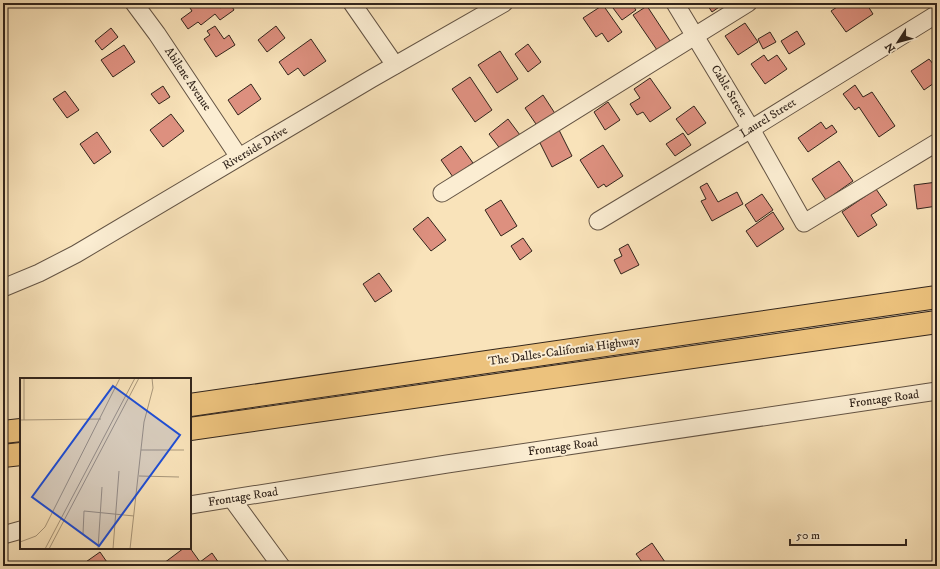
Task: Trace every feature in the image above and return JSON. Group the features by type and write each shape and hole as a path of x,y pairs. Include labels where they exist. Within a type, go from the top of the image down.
{"highway":[{"name":"The Dalles-California Highway","path":"191,405 937,297"},
{"name":"The Dalles-California Highway","path":"191,429 937,322"},
{"path":"3,432 20,430"},
{"path":"3,456 20,454"}],"street":[{"name":"Abilene Avenue","path":"134,3 157,34 240,157"},
{"path":"352,3 395,65"},
{"name":"Riverside Drive","path":"3,288 39,273 76,254 395,65 504,3"},
{"name":"Cable Street","path":"675,3 751,129 804,223 936,143"},
{"path":"442,193 748,3"},
{"name":"Laurel Street","path":"598,221 751,129 937,14"},
{"name":"Frontage Road","path":"191,505 447,464 937,391"},
{"path":"232,499 281,566"},
{"path":"3,535 20,530"}],"building":[{"path":"196,3 216,3 220,8 227,3 230,3 234,10 220,20 215,14 201,25 198,22 188,29 181,19 192,11 190,8"},
{"path":"620,3 631,3 636,10 622,20 613,8"},
{"path":"706,3 725,3 712,12"},
{"path":"843,3 866,3 873,14 846,32 831,11"},
{"path":"603,5 622,32 608,42 602,33 596,37 583,18"},
{"path":"647,6 670,41 657,50 633,15"},
{"path":"745,23 758,42 738,55 725,36"},
{"path":"215,26 224,39 229,35 235,45 216,57 204,39 210,35 207,31"},
{"path":"276,26 285,38 267,52 258,40"},
{"path":"111,28 118,37 102,50 95,41"},
{"path":"797,31 805,44 789,54 781,41"},
{"path":"770,32 776,42 763,49 758,39"},
{"path":"311,39 326,61 304,76 298,68 288,75 279,62"},
{"path":"528,44 541,62 528,72 515,54"},
{"path":"124,45 135,62 113,77 101,60"},
{"path":"500,51 518,79 497,93 478,65"},
{"path":"764,55 768,61 777,55 787,69 765,84 751,64"},
{"path":"929,59 934,65 937,63 937,81 924,90 911,71"},
{"path":"470,77 492,110 475,122 452,89"},
{"path":"650,78 671,108 650,122 643,112 637,115 630,104 640,98 634,89"},
{"path":"251,84 261,99 238,115 228,100"},
{"path":"855,85 863,97 872,92 895,126 879,137 859,107 855,110 843,94"},
{"path":"163,86 170,97 159,104 151,94"},
{"path":"65,91 79,110 67,118 53,99"},
{"path":"543,95 556,115 538,127 525,108"},
{"path":"608,102 620,120 605,130 594,112"},
{"path":"694,106 706,123 688,135 676,119"},
{"path":"171,114 184,131 163,147 150,130"},
{"path":"508,119 520,135 501,150 489,134"},
{"path":"821,122 826,129 832,125 837,132 808,152 798,138"},
{"path":"559,130 572,156 552,167 539,141"},
{"path":"97,132 111,152 94,164 80,144"},
{"path":"683,133 691,145 675,156 666,144"},
{"path":"603,145 623,176 606,187 604,184 598,188 580,160"},
{"path":"461,146 473,163 453,177 441,160"},
{"path":"839,161 853,181 826,200 812,179"},
{"path":"937,182 937,206 917,209 914,185"},
{"path":"707,183 718,202 737,192 743,204 712,221 701,201 706,199 700,187"},
{"path":"876,189 887,205 871,215 877,225 858,237 842,212"},
{"path":"762,194 773,210 756,222 745,205"},
{"path":"501,200 517,226 501,236 485,210"},
{"path":"773,212 784,229 757,247 746,231"},
{"path":"428,217 446,240 431,251 413,229"},
{"path":"523,238 532,251 520,260 511,246"},
{"path":"628,244 639,265 621,274 614,260 622,256 619,249"},
{"path":"379,273 392,291 375,302 363,284"},
{"path":"652,543 665,562 660,566 645,566 636,554"},
{"path":"183,549 191,549 200,562 212,553 221,566 160,566"},
{"path":"100,552 109,565 84,566 83,564"}]}
